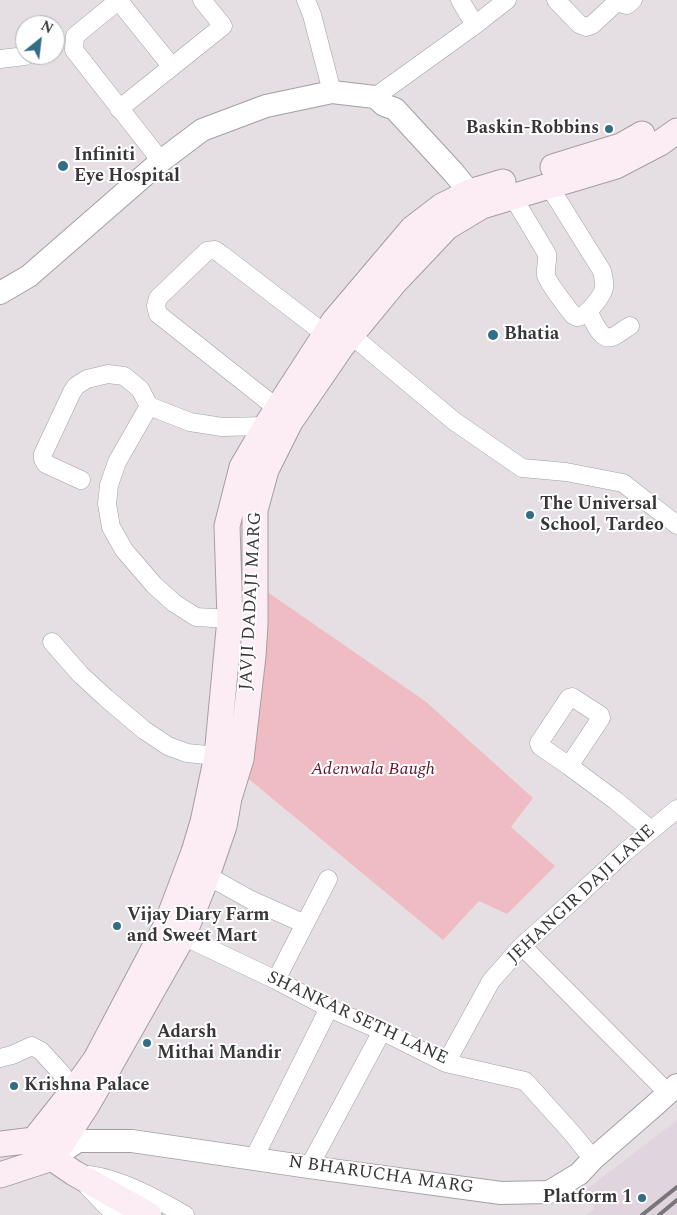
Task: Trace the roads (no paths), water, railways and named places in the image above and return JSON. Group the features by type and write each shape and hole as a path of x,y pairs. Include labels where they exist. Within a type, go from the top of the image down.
{"main road":[{"name":"JAVJI DADAJI MARG","path":"471,202 513,197 616,166 662,134 677,114"},
{"name":"JAVJI DADAJI MARG","path":"229,758 230,619 227,526 242,466 272,417 337,330 394,283 471,202 621,146 662,134"},
{"name":"JAVJI DADAJI MARG","path":"34,1140 99,1054 166,926 224,826 219,797 253,656 255,624 255,510 266,470 290,422 342,346 337,330"},
{"name":"JAVJI DADAJI MARG","path":"52,1158 105,1075 183,936 198,871"},
{"path":"1,1144 34,1140 52,1158 74,1173 149,1215"},
{"path":"0,1175 52,1158"}],"street":[{"path":"161,161 74,50 74,36 119,0 172,66"},
{"path":"119,109 223,26 202,0"},
{"path":"306,0 312,15 332,92"},
{"path":"460,0 476,25"},
{"path":"380,101 507,0"},
{"path":"556,0 579,24 586,27 592,25 619,0 627,5 633,0"},
{"path":"0,59 15,57"},
{"path":"0,292 29,276 161,161 202,130 266,106 332,92 380,101 395,109 403,125 471,202"},
{"path":"513,197 547,254 547,279 573,315 576,317 581,316 588,311 601,294 604,287 602,271 549,186"},
{"path":"272,417 158,314 156,306 158,298 207,251 215,250 337,330 454,421 522,468 566,472 624,483 677,525"},
{"path":"588,311 602,335 606,337 611,338 630,326"},
{"path":"81,480 46,464 43,454 72,392 76,386 87,378 108,374 124,376 140,389 150,406 190,422 222,427 272,417"},
{"path":"150,406 117,462 109,485 108,504 111,527 124,550 154,585 174,603 196,616 230,619 255,624"},
{"path":"52,642 106,698 144,730 168,746 187,753 229,758"},
{"path":"570,766 651,830"},
{"name":"JEHANGIR DAJI LANE","path":"446,1063 491,981 522,946 626,852 677,809"},
{"path":"198,871 251,900 305,924"},
{"path":"276,980 328,878"},
{"name":"SHANKAR SETH LANE","path":"183,936 446,1063 525,1081 572,1132 592,1159"},
{"path":"522,946 672,1089"},
{"path":"254,1158 329,1008"},
{"path":"309,1167 382,1031"},
{"path":"0,1058 32,1046 41,1050 63,1075"},
{"name":"N BHARUCHA MARG","path":"52,1158 78,1141 132,1141 501,1193 549,1192 579,1174 592,1159 672,1089"},
{"path":"74,1173 115,1215"},
{"path":"74,1173 103,1176 153,1197 185,1215"}],"railway":[{"path":"642,1215 677,1187"},
{"path":"659,1215 677,1200"}],"place":[{"name":"Baskin-Robbins","path":"609,129"},
{"name":"Infiniti Eye Hospital","path":"63,166"},
{"name":"Bhatia","path":"493,335"},
{"name":"The Universal School, Tardeo","path":"530,515"},
{"name":"Vijay Diary Farm and Sweet Mart","path":"117,926"},
{"name":"Adarsh Mithai Mandir","path":"147,1043"},
{"name":"Krishna Palace","path":"14,1086"},
{"name":"Platform 1","path":"642,1198"}],"park label":[{"name":"Adenwala Baugh","path":"373,770"}]}
